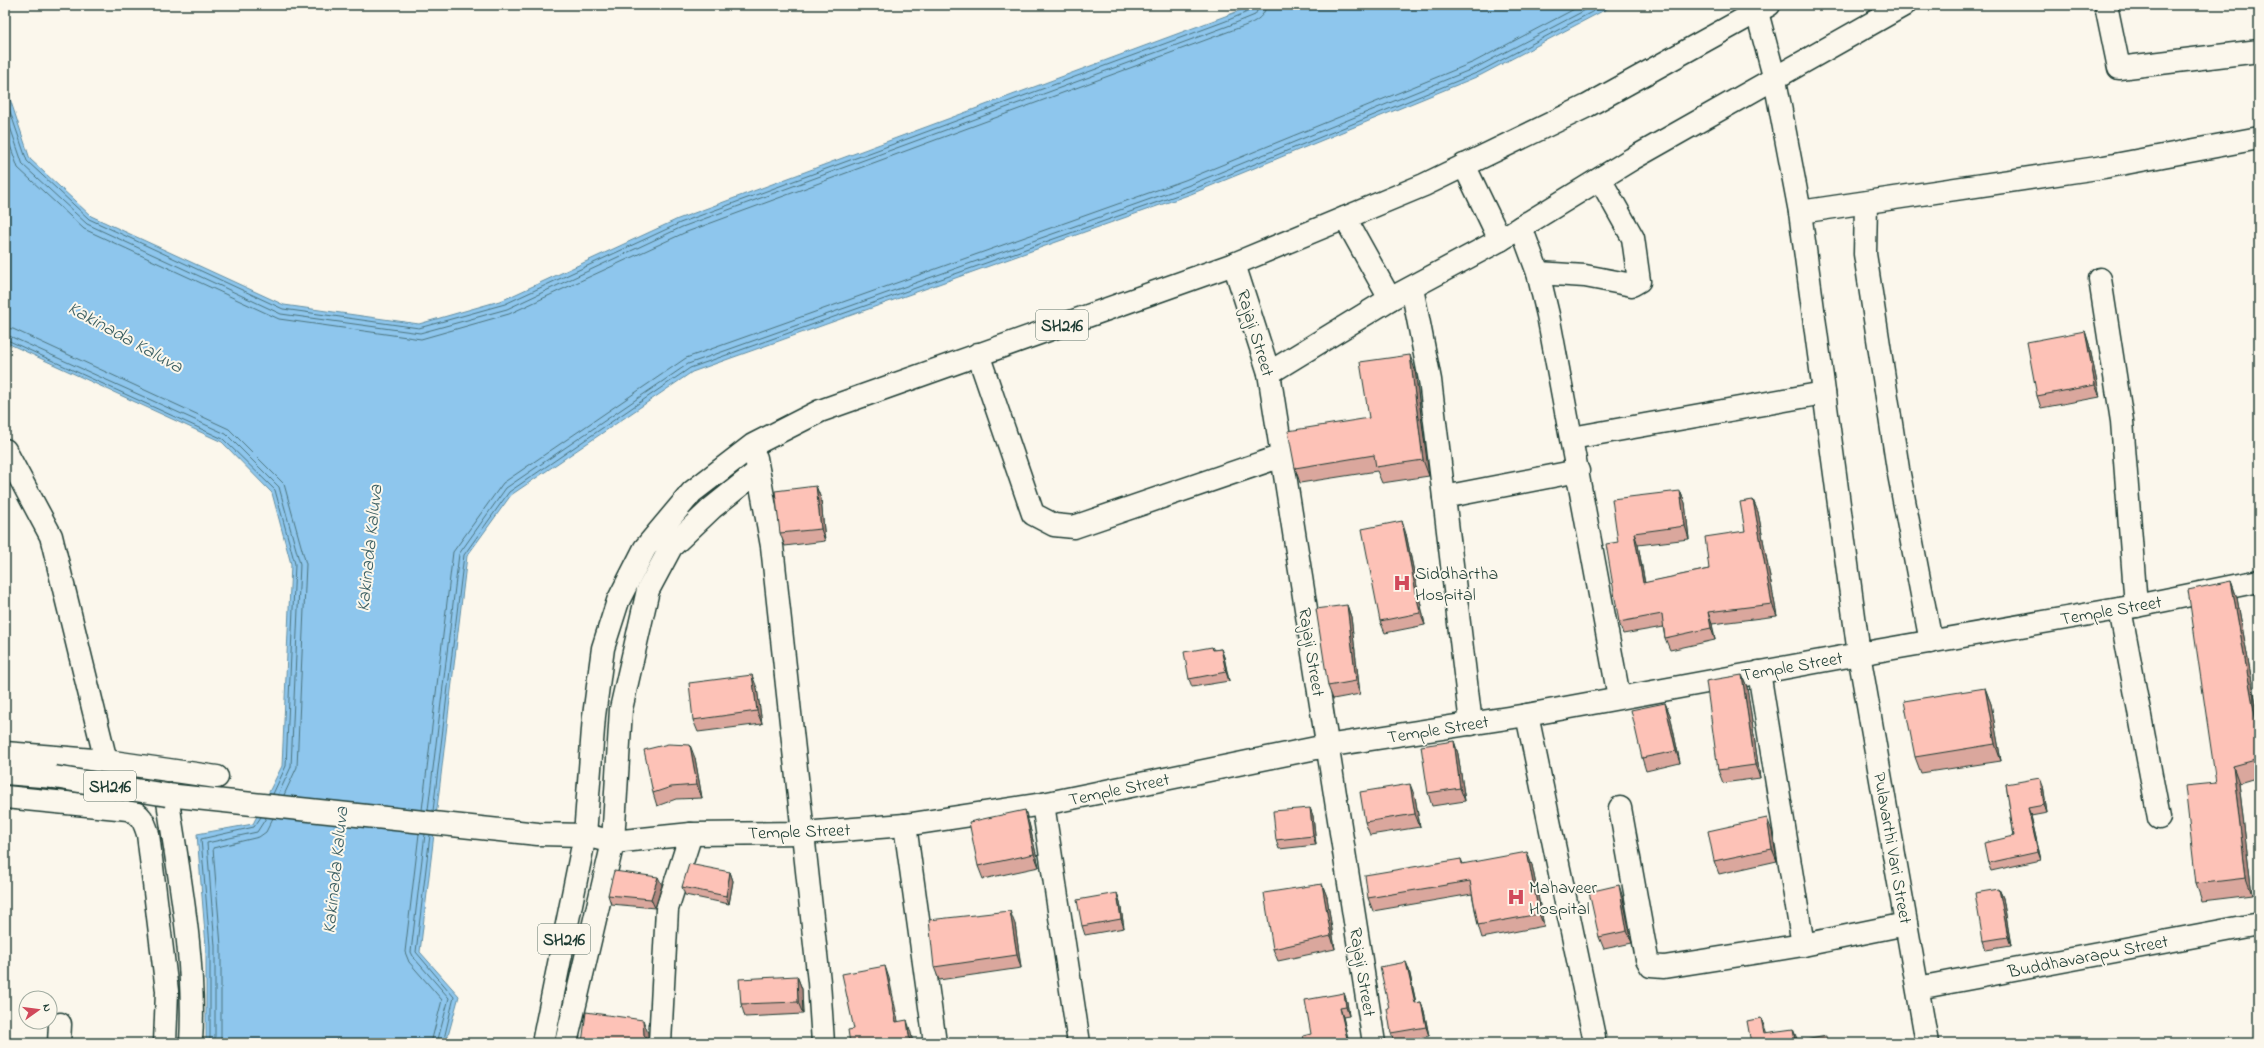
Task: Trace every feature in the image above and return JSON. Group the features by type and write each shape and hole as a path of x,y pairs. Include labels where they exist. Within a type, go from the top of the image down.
{"street":[{"path":"1269,372 1390,299 1500,240 1600,178 1775,80 1904,5"},
{"path":"2106,5 2119,68 2259,51"},
{"name":"Pulavarthi Vari Street","path":"1763,8 1800,212 1859,654 1927,1043"},
{"name":"SH216","path":"543,1043 585,835 594,716 603,648 618,601 645,548 692,492 753,445 820,411 1234,264 1345,218 1464,165 1587,106 1763,8"},
{"path":"1800,212 2104,167 2259,138"},
{"path":"1464,165 1500,240"},
{"path":"1538,272 1584,276 1632,285 1639,281 1633,238 1600,178"},
{"path":"1866,203 1865,254 1898,469 1930,642"},
{"path":"1345,218 1390,299"},
{"path":"1521,227 1538,272 1572,438 1619,697"},
{"name":"Rajaji Street","path":"1234,264 1269,372 1326,746 1368,997 1374,1043"},
{"path":"2100,279 2122,421 2128,607 2159,818"},
{"path":"1412,288 1430,380 1471,724"},
{"path":"978,354 1033,514 1054,525 1074,527 1282,456"},
{"path":"1572,438 1824,393"},
{"path":"753,445 772,546 819,982 823,1043"},
{"path":"5,450 51,536 106,761 128,809"},
{"path":"566,1043 613,842 621,709 648,590 672,547 712,508 758,471"},
{"path":"1444,497 1578,471"},
{"name":"Temple Street","path":"585,835 613,842 691,834 803,833 905,825 1043,804 1326,746 1527,715 1619,697 2128,607 2259,581"},
{"path":"1759,672 1803,945"},
{"path":"1527,715 1594,1037"},
{"path":"5,752 106,761 217,777"},
{"name":"SH216","path":"5,773 54,777 167,795 538,834 585,835"},
{"path":"167,795 189,945 193,1006 191,1043"},
{"path":"5,797 128,809 138,813 144,821 148,834 167,991 165,1043"},
{"path":"1043,804 1080,1043"},
{"path":"1620,808 1647,959 1651,966 1664,967 1803,945 1906,924"},
{"path":"905,825 935,1043"},
{"path":"660,1043 667,908 691,834"},
{"name":"Buddhavarapu Street","path":"1918,988 2259,924"}],"water":[{"name":"Kakinada Kaluva","path":"1255,5 1614,5 1481,75 1191,194 692,372 511,495 467,556 420,952 459,996 446,1043 206,1043 206,946 197,834 253,824 282,766 291,564 272,493 222,442 5,342 5,84 30,159 91,216 284,305 419,324 503,300 678,219"}],"building":[{"path":"2085,331 2095,385 2037,396 2027,342"},
{"path":"1410,355 1423,460 1376,467 1374,455 1295,468 1288,431 1369,418 1360,362"},
{"path":"816,486 821,529 780,533 775,491"},
{"path":"1680,491 1685,526 1634,533 1643,583 1709,569 1705,537 1745,531 1740,502 1753,500 1772,604 1708,612 1711,628 1665,638 1662,614 1619,622 1606,544 1618,542 1612,499"},
{"path":"1402,521 1420,613 1380,621 1362,529"},
{"path":"2231,581 2259,739 2259,759 2233,766 2246,878 2196,884 2185,786 2216,783 2188,590"},
{"path":"1347,605 1356,681 1328,686 1316,609"},
{"path":"1212,647 1213,650 1221,649 1226,672 1189,679 1184,652"},
{"path":"752,675 757,711 693,720 689,683"},
{"path":"1742,675 1755,765 1718,770 1706,681"},
{"path":"1985,688 1995,744 1915,757 1904,701"},
{"path":"1665,703 1676,751 1642,758 1631,710"},
{"path":"1454,741 1460,788 1428,793 1421,746"},
{"path":"668,744 690,745 697,785 671,787 653,793 644,750"},
{"path":"2040,778 2044,805 2028,808 2038,852 1988,863 1984,843 2014,836 2006,784"},
{"path":"1410,784 1415,814 1365,822 1360,792"},
{"path":"1310,808 1313,836 1276,840 1273,811"},
{"path":"1025,810 1034,854 978,866 969,822"},
{"path":"1767,818 1772,849 1714,861 1708,831"},
{"path":"1527,852 1539,914 1478,925 1470,881 1368,898 1365,875 1461,859 1462,864"},
{"path":"689,864 730,872 726,896 682,887"},
{"path":"614,871 658,877 651,899 608,895"},
{"path":"1322,884 1331,936 1273,949 1264,893"},
{"path":"1619,885 1627,931 1599,937 1589,892"},
{"path":"1999,889 2008,937 1983,941 1975,893"},
{"path":"1117,893 1121,919 1082,926 1077,900"},
{"path":"1010,911 1017,955 934,967 929,920"},
{"path":"1406,962 1415,1003 1421,1002 1426,1027 1391,1033 1387,1008 1389,1008 1380,967"},
{"path":"885,966 896,1022 907,1020 910,1043 850,1043 848,1030 854,1029 842,974"},
{"path":"797,976 798,1002 741,1004 739,979"},
{"path":"1344,993 1346,1007 1340,1008 1348,1043 1305,1043 1303,1036 1311,1034 1305,1000"},
{"path":"586,1012 643,1020 644,1036 649,1043 582,1043"},
{"path":"1761,1018 1764,1033 1793,1029 1795,1042 1826,1036 1827,1043 1751,1043 1747,1021"},
{"path":"1871,1040 1871,1043 1859,1043"}],"place":[{"name":"Siddhartha Hospital","path":"1402,583"},
{"name":"Mahaveer Hospital","path":"1516,897"}]}
